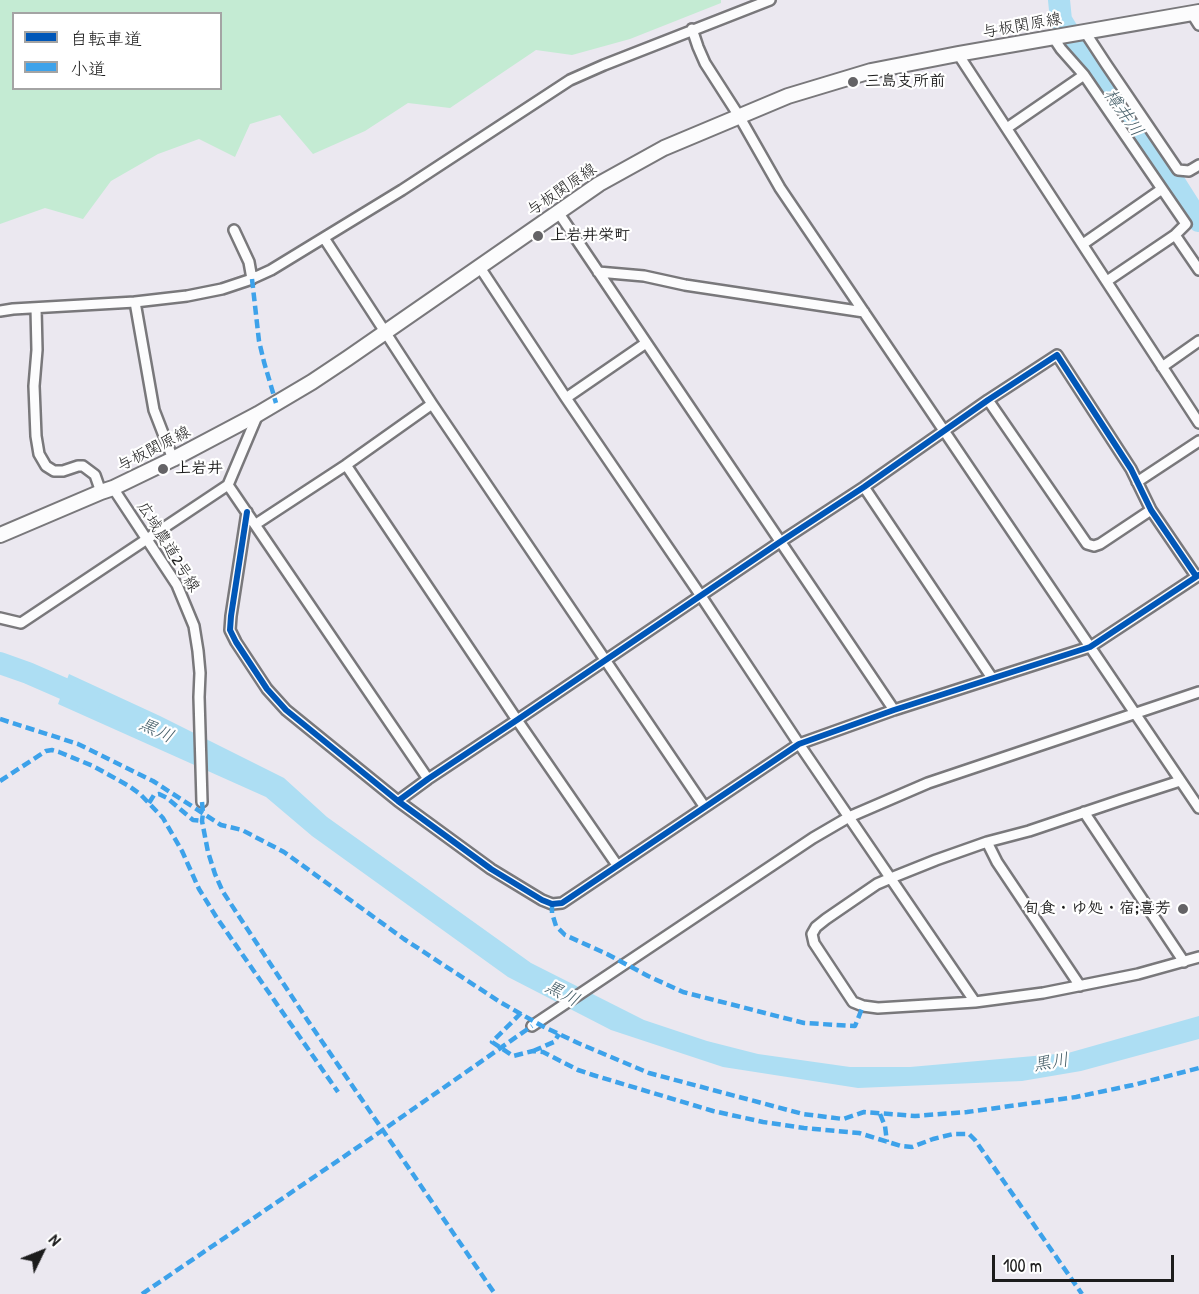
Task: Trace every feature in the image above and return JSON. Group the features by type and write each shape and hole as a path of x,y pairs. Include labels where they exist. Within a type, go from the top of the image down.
{"main road":[{"name":"与板関原線","path":"0,535 107,490 173,459 258,414 312,382 599,184 664,148 788,96 871,71 1053,37 1197,17"}],"street":[{"path":"0,311 135,302 186,296 222,289 252,279 271,270 402,190 570,80 692,29 770,0"},
{"path":"692,29 705,63 740,116 780,188 1199,808"},
{"path":"1085,32 1178,170 1189,171 1199,165"},
{"path":"1053,37 1084,75 1186,224 1175,235 1107,281"},
{"path":"958,54 1199,423"},
{"path":"1007,128 1084,75"},
{"path":"1083,244 1162,189"},
{"path":"558,212 894,710"},
{"path":"234,230 249,262 252,279"},
{"path":"1175,235 1199,270"},
{"path":"324,238 384,333 704,806"},
{"path":"479,266 975,1002"},
{"path":"598,272 644,276 685,285 864,312"},
{"path":"135,302 154,410 173,459"},
{"name":"広域農道2号線","path":"36,308 37,350 34,386 39,454 46,466 54,471 84,466 95,475 148,540 177,585 194,626 200,673 198,696 202,802"},
{"path":"1162,367 1199,341"},
{"path":"566,398 646,343"},
{"path":"247,512 230,630 267,688 286,710 398,801 491,869 552,904 562,903 800,744 894,710 1090,646 1198,575 1151,510 1109,434 1057,355 988,400 864,487 428,778 398,801"},
{"path":"988,400 1087,544 1094,546 1100,544 1151,510"},
{"path":"256,524 346,465 432,404"},
{"path":"0,618 21,623 228,485 258,414"},
{"path":"1137,482 1199,441"},
{"path":"346,465 616,865"},
{"path":"228,485 428,778"},
{"path":"864,487 992,678"},
{"path":"531,1026 813,837 849,817 928,783 1199,692"},
{"path":"1180,781 1029,831 987,842 891,878 877,884 826,919 816,927 812,934 814,943 853,1002 878,1008 975,1002 1080,986 1138,974 1199,957"},
{"path":"1084,812 1184,962"},
{"path":"987,842 997,862 1080,986"}],"green space":[{"path":"0,0 721,0 721,3 630,39 572,55 536,50 450,108 408,103 365,131 313,154 280,115 250,124 235,157 199,139 158,154 111,181 83,219 45,208 0,224"}],"water":[{"path":"69,674 160,716 284,778 327,817 531,963 644,1020 707,1041 758,1054 850,1067 910,1067 1068,1053 1199,1016 1199,1039 1081,1071 1022,1081 858,1088 723,1067 611,1030 508,977 312,836 266,797 58,704"}],"waterway":[{"name":"樽井川","path":"1059,0 1061,20 1077,46 1166,169 1199,221"},
{"name":"黒川","path":"0,663 90,700"}],"marked path":[{"path":"252,279 259,341 276,403"},
{"path":"0,719 78,744 153,781 221,825 242,830 284,852 404,939 500,1002 542,1026 649,1073 803,1114 843,1119 864,1112 915,1116 967,1112 1076,1097 1199,1068"},
{"path":"0,781 46,751 52,750 93,766 140,794 163,818 182,851 199,889 217,918 338,1092"},
{"path":"149,803 154,795 159,794 193,820 202,821"},
{"path":"202,802 202,821 208,852 223,892 308,1021 495,1294"},
{"path":"552,904 556,926 565,935 683,992 804,1023 855,1026 863,1006"},
{"path":"521,1013 492,1042 513,1056 533,1051 543,1052 578,1070 713,1111 763,1122 859,1133 901,1146 912,1147 953,1134 969,1134 1082,1294"},
{"path":"142,1294 532,1026"},
{"path":"533,1051 554,1042 559,1034"},
{"path":"880,1114 885,1126 887,1142"}],"cycle path":[{"path":"398,801 1057,355 1131,469 1151,510 1196,576"},
{"path":"247,512 230,630 267,689 286,710 398,801 491,869 552,904 562,903 799,744 894,710 1090,647 1199,575"}],"place":[{"name":"三島支所前","path":"853,82"},
{"name":"上岩井栄町","path":"538,236"},
{"name":"上岩井","path":"163,469"},
{"name":"旬食・ゆ処・宿;喜芳","path":"1183,909"}]}
